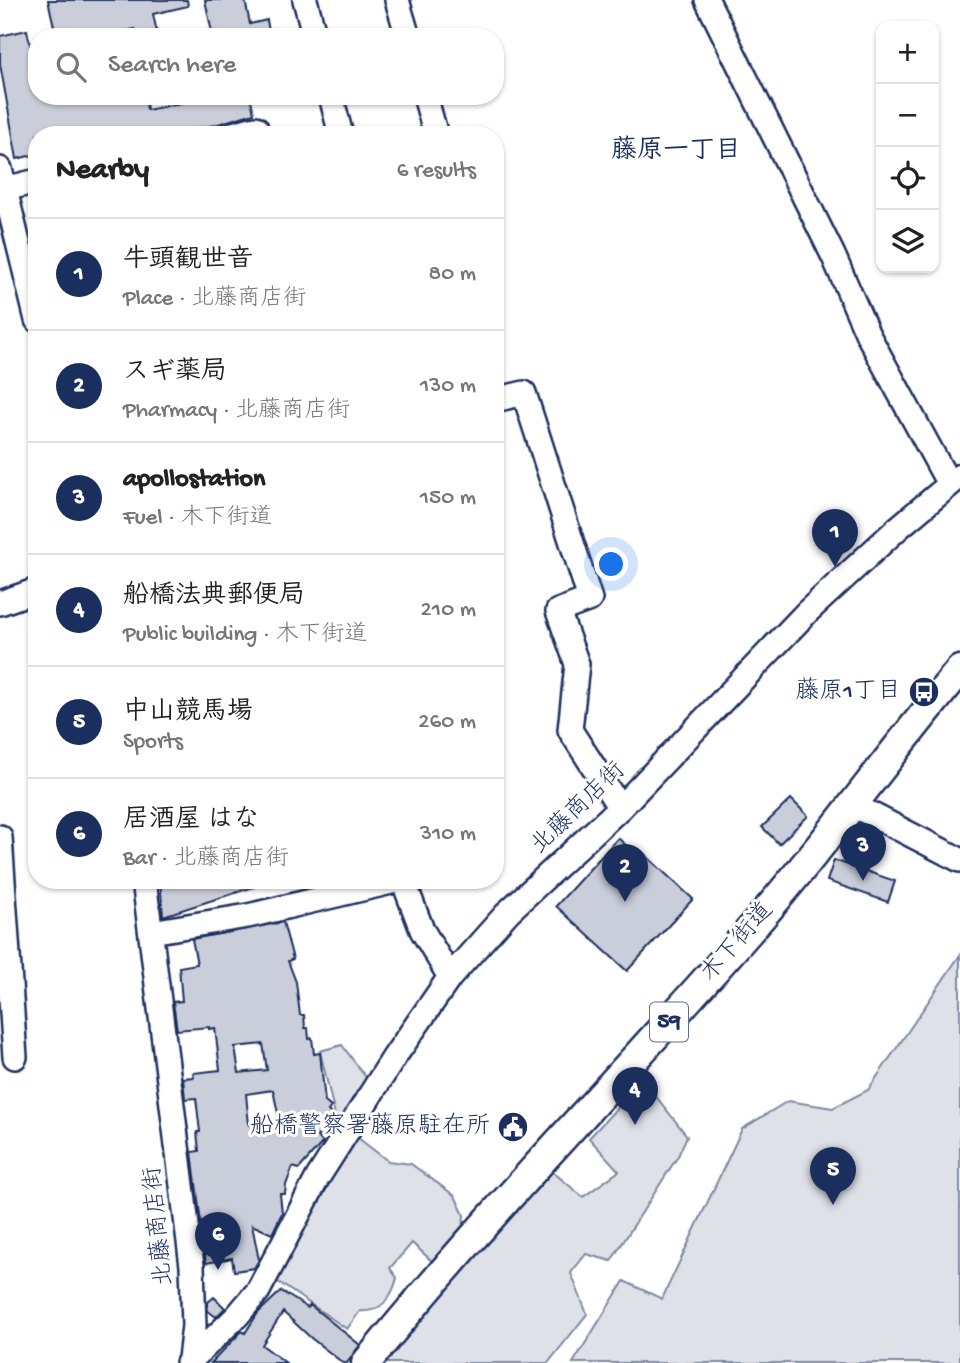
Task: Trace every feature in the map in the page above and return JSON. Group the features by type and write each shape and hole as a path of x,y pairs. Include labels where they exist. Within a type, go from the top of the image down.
{"main road":[{"name":"木下街道","path":"366,1363 481,1229 757,922 960,670"}],"street":[{"path":"305,0 313,28"},
{"path":"397,0 405,28"},
{"path":"707,0 833,255 868,335 954,480"},
{"path":"333,105 339,126"},
{"path":"428,105 433,126"},
{"path":"28,180 2,179 28,284"},
{"path":"504,398 524,393 590,598 558,611 577,664 570,730 620,808"},
{"name":"北藤商店街","path":"189,1361 237,1316 258,1291 318,1177 395,1056 450,977 509,911 620,808 807,612 954,480"},
{"path":"0,603 28,593"},
{"path":"853,805 960,860"},
{"path":"0,837 15,1057"},
{"name":"北藤商店街","path":"145,889 192,1266 194,1326 189,1361"},
{"path":"151,932 248,916 363,889"},
{"path":"405,889 422,930 450,977"}],"shaded area":[{"path":"960,955 960,1363 573,1363 624,1281 662,1299 742,1129 788,1101 833,1108 868,1090"},
{"path":"342,1045 367,1079 337,1124 320,1051"},
{"path":"643,1080 687,1136 678,1156 611,1261 586,1254 571,1273 587,1314 548,1363 383,1363 548,1168 583,1197 619,1171 589,1138"},
{"path":"358,1138 388,1161 411,1164 455,1196 464,1215 463,1231 433,1262 412,1243 390,1268 397,1278 389,1297 374,1309 360,1311 347,1329 271,1277 350,1144"}],"building":[{"path":"48,0 187,0 188,6 153,14 156,28 54,28"},
{"path":"205,0 245,0 250,24 267,20 268,28 211,28"},
{"path":"27,30 28,105 146,105 147,110 171,105 252,105 254,113 210,126 28,126 28,156 17,159 0,64 0,36"},
{"path":"791,799 808,816 779,844 762,827"},
{"path":"618,838 639,857 643,853 693,899 627,971 556,906"},
{"path":"834,860 895,881 888,902 827,881"},
{"path":"161,889 247,889 163,916"},
{"path":"283,922 293,959 288,961 296,982 300,1015 304,1015 305,1028 308,1028 309,1039 312,1038 314,1054 320,1053 325,1102 331,1107 328,1111 334,1117 317,1137 323,1142 299,1169 293,1167 285,1194 280,1194 282,1213 272,1234 252,1225 259,1260 254,1268 234,1271 232,1258 206,1263 192,1152 199,1151 196,1098 185,1099 183,1078 194,1077 193,1073 220,1070 215,1028 177,1030 173,1002 182,1001 179,967 197,964 192,939","holes":["263,1044 267,1070 239,1073 235,1047","273,1090 279,1118 249,1125 246,1094"]},
{"path":"281,1291 308,1308 310,1305 360,1345 347,1363 343,1363 311,1338 283,1312 262,1345 286,1363 211,1363 242,1331 245,1333 258,1313"},
{"path":"214,1297 225,1308 216,1317 208,1311 207,1303"}],"place":[{"name":"牛頭観世音","path":"835,567"},
{"name":"藤原1丁目","path":"924,692"},
{"name":"apollostation","path":"863,881"},
{"name":"スギ薬局","path":"625,902"},
{"name":"船橋法典郵便局","path":"635,1125"},
{"name":"船橋警察署藤原駐在所","path":"513,1127"},
{"name":"中山競馬場","path":"833,1205"},
{"name":"居酒屋 はな","path":"218,1270"}],"district":[{"name":"藤原一丁目","path":"676,152"}]}
